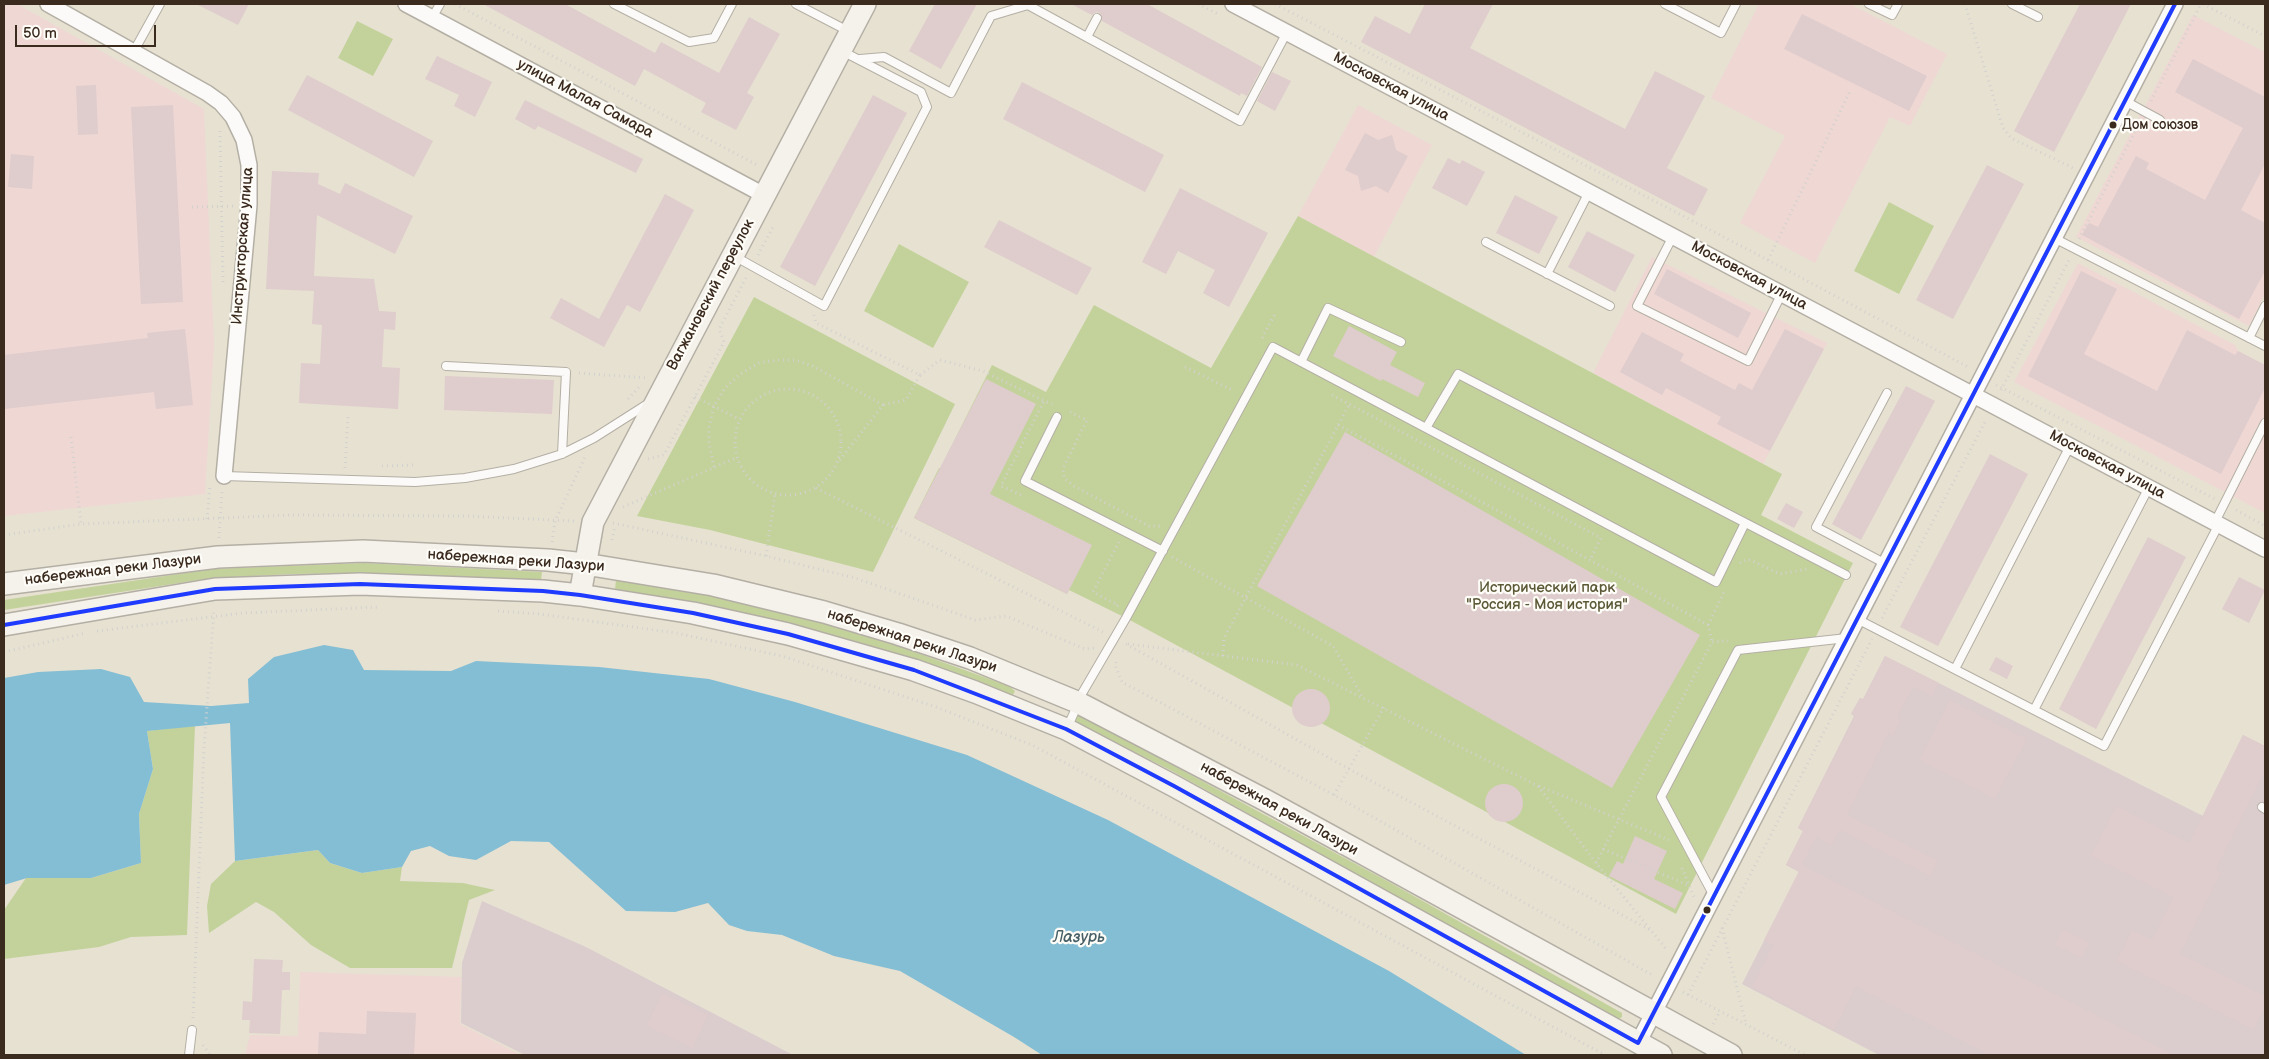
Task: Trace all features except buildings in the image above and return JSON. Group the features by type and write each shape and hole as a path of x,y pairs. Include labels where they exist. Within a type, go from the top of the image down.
{"main road":[{"name":"Вагжановский переулок","path":"580,595 592,522 764,195 850,47 865,4"},
{"name":"набережная реки Лазури","path":"4,584 218,556 362,551 548,560 585,564 712,585 834,614 970,658 1077,702 1265,800 1731,1055"},
{"name":"набережная реки Лазури","path":"4,625 215,589 360,584 543,591 580,595 725,619 844,648 945,681 1066,729 1174,786 1661,1055"}],"street":[{"name":"Инструкторская улица","path":"48,4 207,93 233,117 242,135 248,157 249,205 217,478"},
{"name":"улица Малая Самара","path":"406,4 764,195"},
{"name":"Московская улица","path":"1233,4 2265,548"},
{"path":"1638,1043 2175,4"}],"lane":[{"path":"134,51 160,4"},
{"path":"432,18 440,4"},
{"path":"614,4 689,42 714,38 732,4"},
{"path":"733,255 824,306 927,107 921,92 850,47 796,4"},
{"path":"1665,4 1721,33 1736,4"},
{"path":"1869,4 1892,16 1898,4"},
{"path":"2012,4 2038,17"},
{"path":"850,47 884,57 951,94 991,16 1028,5 1240,121 1287,32"},
{"path":"1087,37 1097,18"},
{"path":"2125,101 2160,120"},
{"path":"1547,274 1589,192"},
{"path":"1673,236 1637,306 1748,361 1782,293"},
{"path":"2054,238 2265,346"},
{"path":"1486,242 1610,306"},
{"path":"2250,338 2265,306"},
{"path":"1300,362 1328,308 1401,342"},
{"path":"1066,729 1078,704 1077,702 1115,638 1273,347 1716,582 1745,523"},
{"path":"446,366 566,372 562,454"},
{"path":"1426,428 1458,374 1846,576"},
{"path":"1886,564 1816,527 1887,393"},
{"path":"217,478 415,482 465,478 514,469 562,454 594,438 657,398"},
{"path":"1057,417 1024,481 1162,550"},
{"path":"1857,619 2104,746 2217,523 2224,504 2265,423"},
{"path":"1955,669 2070,446"},
{"path":"2034,710 2149,487"},
{"path":"1714,896 1661,797 1738,650 1847,638"},
{"path":"189,1055 192,1030"}],"path":[{"path":"455,4 757,165"},
{"path":"1275,4 1768,260 2002,388 2265,526"},
{"path":"1965,4 2003,128 2011,138 2074,168"},
{"path":"1688,995 2202,4 2265,36"},
{"path":"1768,260 1850,90"},
{"path":"220,126 223,285"},
{"path":"192,207 249,205"},
{"path":"809,298 816,323 920,375"},
{"path":"1261,340 1274,314"},
{"path":"714,467 709,443 709,428 714,406 726,388 740,374 759,363 794,360 813,366 883,405"},
{"path":"838,461 842,441 838,421 826,404 809,392 789,388 768,392 751,403 739,419 734,444 736,458 744,474 758,487 775,494 789,496 803,494 816,488 829,476 838,461 883,405 906,400 920,375 940,360 983,371 1052,404"},
{"path":"1185,367 1234,391"},
{"path":"566,372 647,378"},
{"path":"1230,399 1239,382"},
{"path":"1324,390 1348,405 1601,538 1590,560"},
{"path":"695,397 739,419"},
{"path":"1027,498 1002,486 1044,401"},
{"path":"1223,656 1224,638 1348,405"},
{"path":"1061,408 1087,420 1064,468 1064,478 1074,486 1149,526 1160,526 1164,522"},
{"path":"345,481 348,416"},
{"path":"1338,425 1708,625"},
{"path":"70,437 80,524"},
{"path":"552,542 555,521 594,438"},
{"path":"620,508 736,458"},
{"path":"381,466 416,465"},
{"path":"336,467 354,467"},
{"path":"217,478 221,518 219,542"},
{"path":"207,519 217,478"},
{"path":"816,488 1125,643 1349,769 1652,932"},
{"path":"766,556 775,494"},
{"path":"4,535 80,524 292,515 466,516 578,522"},
{"path":"615,523 766,556 855,578 975,620 1006,616 1085,649 1097,647"},
{"path":"1111,538 1119,542 1093,592 1118,605 1114,612"},
{"path":"1167,565 1176,548"},
{"path":"1162,550 1333,646 1362,696"},
{"path":"1738,564 1748,559 1780,574 1816,567"},
{"path":"1712,642 1708,625 1725,590"},
{"path":"192,1030 204,749 214,604"},
{"path":"4,652 91,632 213,617 287,610 384,607"},
{"path":"494,611 567,618 676,633 782,656 936,707 1032,745 1605,1055"},
{"path":"1101,640 1108,625"},
{"path":"1122,650 1130,635"},
{"path":"1125,643 1296,665 1362,696 1538,786 1671,841"},
{"path":"1119,658 1115,665 1122,682 1334,794 1688,995 1805,1055"},
{"path":"1334,794 1384,707"},
{"path":"1538,786 1669,952"},
{"path":"1603,850 1690,886"},
{"path":"1679,859 1695,900"},
{"path":"1722,927 1746,1024"},
{"path":"1710,1027 1720,1011"}],"shaded area":[{"path":"4,4 17,4 204,109 214,344 205,494 4,516"},
{"path":"1759,4 1850,4 1947,54 1910,126 1890,117 1815,263 1740,223 1785,136 1711,98"},
{"path":"2193,15 2265,52 2265,294 2249,326 2076,237"},
{"path":"1358,105 1432,145 1374,257 1298,216"},
{"path":"1652,257 1827,343 1763,464 1593,373"},
{"path":"2078,263 2235,345 2238,351 2265,365 2265,513 2014,382"},
{"path":"1885,656 2203,816 2243,735 2265,746 2265,1055 1879,1055 1742,984 1799,872 1786,865 1803,831 1798,828 1854,716 1851,714 1860,698 1863,699"},
{"path":"482,901 586,947 793,1055 525,1055 461,1023 462,963"},
{"path":"300,972 461,977 460,1024 521,1055 245,1055 250,1035 298,1036"}],"green space":[{"path":"357,21 393,39 373,76 338,58"},
{"path":"1889,202 1934,226 1899,294 1854,271"},
{"name":"Исторический парк \"Россия - Моя история\"","path":"1298,216 1782,474 1761,515 1853,563 1676,914 1126,618 1069,590 1067,594 914,518 939,468 948,473 946,457 992,365 1046,392 1094,305 1211,368"},
{"path":"899,244 969,282 933,348 864,311"},
{"path":"754,297 955,404 873,572 710,530 637,516"},
{"path":"364,563 542,572 541,581 364,573 212,578 4,610 4,600 212,569"},
{"path":"616,579 701,592 802,617 898,646 1009,686 1015,691 1012,697 798,628 699,603 615,590"},
{"path":"1078,714 1389,882 1622,1013 1622,1017 1617,1020 1172,771 1075,722 1074,715"},
{"path":"195,725 187,935 131,937 99,947 4,959 4,910 26,878 91,878 141,863 139,814 153,769 147,731"},
{"path":"318,850 330,863 362,873 402,867 400,881 463,883 495,890 469,900 452,968 350,968 311,945 274,912 256,902 209,933 207,906 211,884 235,861"}],"water":[{"name":"Лазурь","path":"324,645 353,650 364,670 451,671 476,661 599,667 709,679 795,702 967,755 1108,820 1389,971 1526,1055 1042,1055 900,971 834,956 782,935 747,931 729,925 708,903 675,912 626,911 549,842 511,841 476,860 449,856 430,846 411,851 402,867 362,873 330,863 318,850 235,861 230,723 147,731 153,769 139,814 141,863 91,878 27,878 4,885 4,678 38,672 101,669 130,677 144,702 211,706 249,703 248,679 274,657"}],"transit line":[{"path":"4,625 215,589 360,584 543,591 580,595 693,613 788,634 914,670 1066,729 1174,786 1638,1043 2175,4"}],"place":[{"name":"Дом союзов","path":"2113,125"}]}
